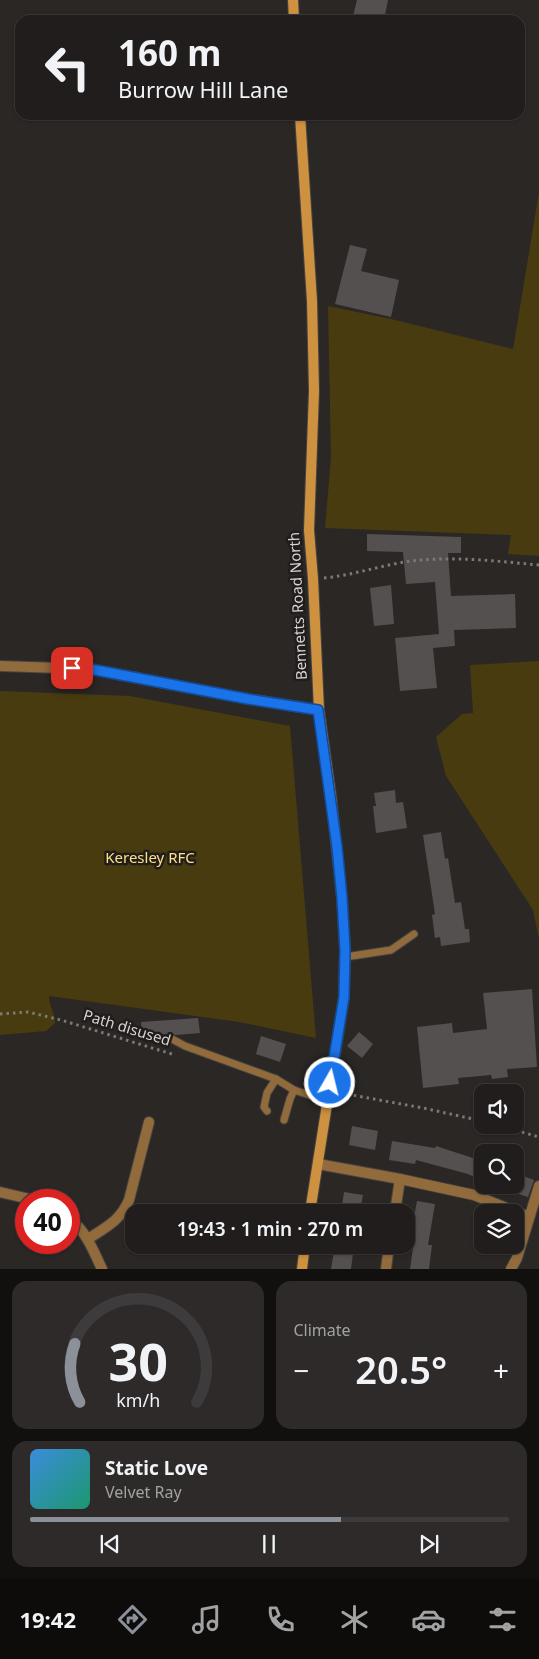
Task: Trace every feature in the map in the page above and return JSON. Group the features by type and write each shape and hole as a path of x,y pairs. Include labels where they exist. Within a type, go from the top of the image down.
{"street":[{"path":"293,0 294,15"},
{"name":"Bennetts Road North","path":"300,120 312,301 314,391 309,530 313,579 318,710 331,796 341,888 345,957 344,997 311,1204"},
{"path":"0,666 90,669 248,699 318,710"},
{"path":"88,1239 115,1222 124,1212 129,1200 149,1122"},
{"path":"318,1164 474,1195 529,1217"},
{"path":"396,1204 400,1179"},
{"path":"511,1269 517,1258 539,1186"},
{"path":"0,1192 15,1196"},
{"path":"80,1229 88,1239 102,1269"},
{"path":"302,1269 304,1254"},
{"path":"386,1269 388,1254"}],"lane":[{"path":"345,957 391,950 414,934"},
{"path":"172,1039 201,1052 276,1079 294,1090 328,1101"},
{"path":"267,1111 264,1107 267,1093 276,1079"},
{"path":"284,1120 294,1090"}],"path":[{"path":"313,579 337,577 410,561 447,559 539,565"},
{"name":"Path disused","path":"0,1014 28,1012 37,1014 179,1056"},
{"path":"328,1101 336,1101 339,1092 474,1119"},
{"path":"524,1133 539,1137"}],"green space":[{"path":"539,192 539,556 508,554 511,535 325,528 331,457 328,306 391,319 513,349"},
{"path":"539,661 539,939 533,910 446,776 436,737 462,714 473,713 470,665"},
{"name":"Keresley RFC","path":"0,691 130,696 290,726 316,1038 239,1022 49,996 55,1023 46,1031 0,1035"}],"building":[{"path":"357,0 388,0 385,15 353,15"},
{"path":"350,245 367,249 361,271 399,280 391,317 335,304"},
{"path":"367,534 461,537 461,553 448,553 451,596 515,594 516,628 454,630 455,646 433,648 437,688 400,691 395,638 439,634 435,582 406,584 403,552 367,551"},
{"path":"391,585 394,624 374,626 370,588"},
{"path":"395,790 396,803 403,802 407,828 376,833 373,806 376,806 374,793"},
{"path":"441,832 445,859 448,858 455,903 461,902 465,929 469,929 470,942 441,946 440,937 435,938 432,915 435,914 423,835"},
{"path":"532,989 537,1067 507,1069 508,1077 492,1079 491,1075 458,1078 459,1084 423,1088 417,1027 452,1023 453,1033 487,1029 483,993"},
{"path":"198,1018 200,1033 171,1034 142,1039 141,1022"},
{"path":"359,1032 373,1044 362,1058 347,1046"},
{"path":"261,1036 286,1044 280,1062 256,1054"},
{"path":"352,1126 378,1131 375,1150 349,1145"},
{"path":"392,1141 435,1148 436,1146 474,1158 474,1177 416,1160 415,1164 389,1160"},
{"path":"524,1176 534,1180 528,1197 518,1194 524,1194"},
{"path":"344,1192 363,1195 361,1204 342,1204"},
{"path":"417,1201 435,1204 428,1245 432,1245 429,1269 410,1269 412,1254 415,1254 415,1211"},
{"path":"334,1254 353,1254 351,1269 331,1269"}],"route":[{"path":"72,668 90,669 248,699 318,710 337,847 345,950 344,997 330,1083"}]}
